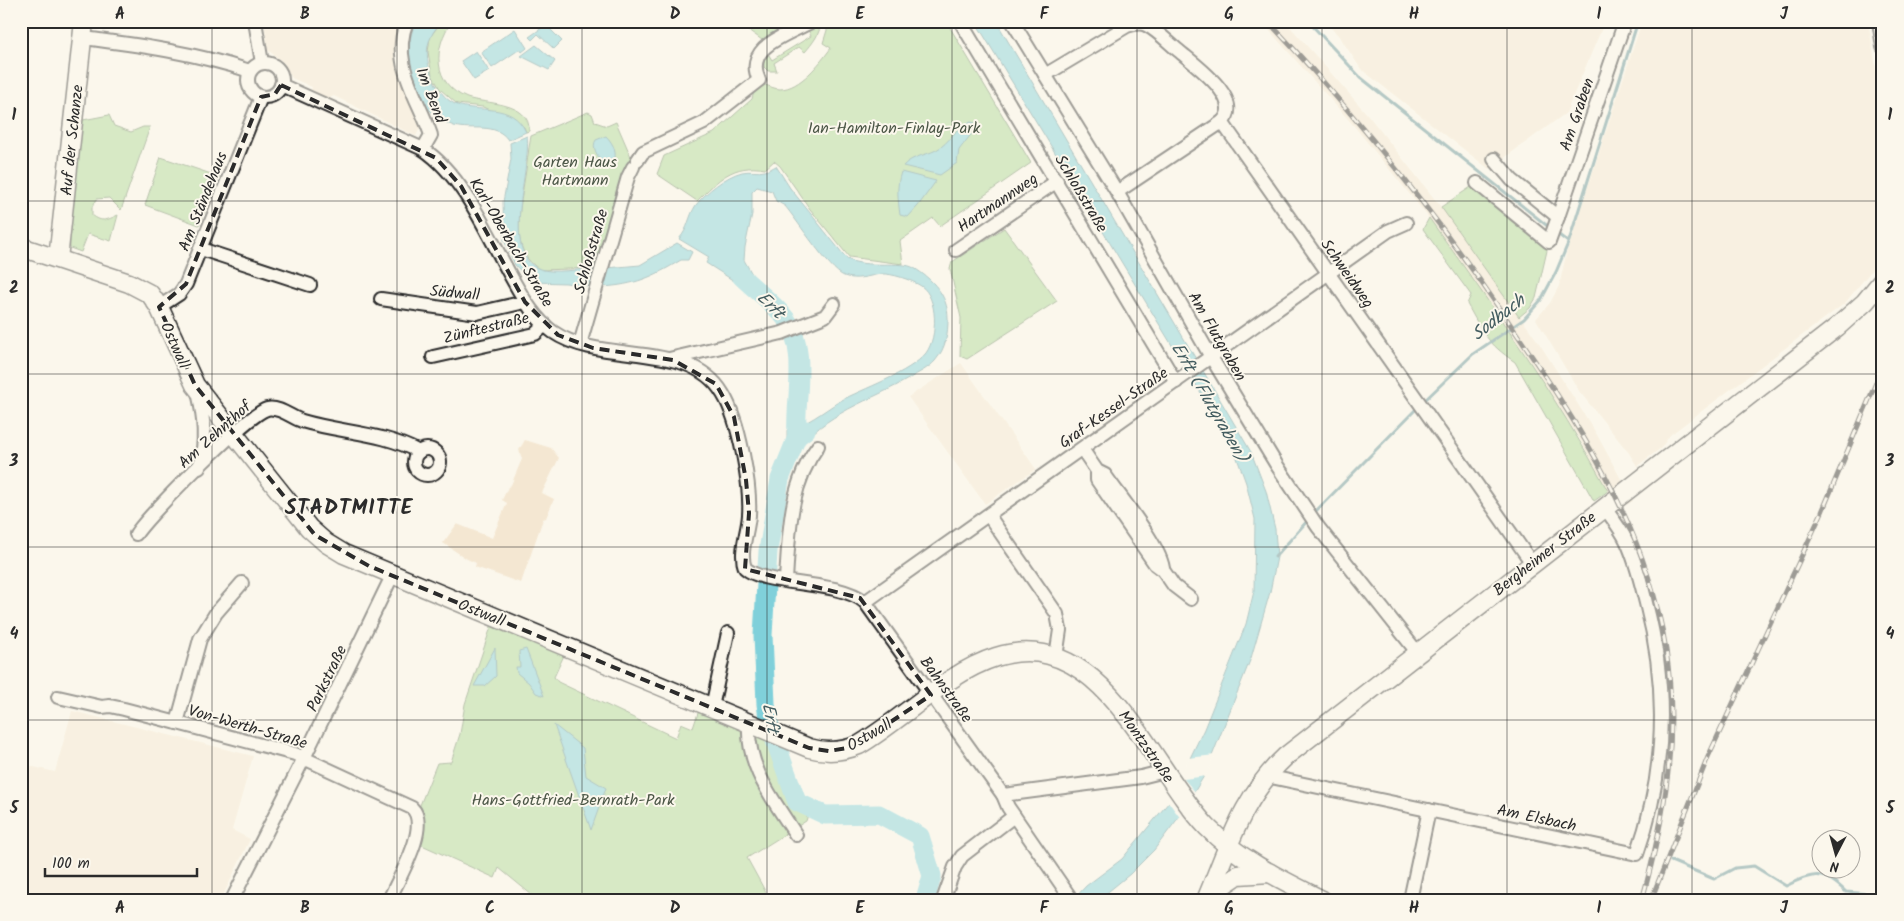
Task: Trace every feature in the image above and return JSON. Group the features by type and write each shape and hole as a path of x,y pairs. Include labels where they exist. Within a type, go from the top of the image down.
{"main road":[{"name":"Auf der Schanze","path":"58,259 83,30"},
{"path":"21,247 58,259"},
{"name":"Ostwall","path":"58,259 137,286 150,294 159,307 183,363 198,389 315,534 344,554 392,576 788,739 822,751 848,749 864,741 931,695"},
{"name":"Bergheimer Straße","path":"1207,898 1243,810 1266,776 1292,750 1837,327 1865,302 1883,280"},
{"name":"Montzstraße","path":"931,695 969,669 994,658 1027,652 1056,657 1086,672 1106,691 1208,828 1229,846 1272,873 1322,900"},
{"path":"1207,898 1225,882 1238,875 1272,873"}],"street":[{"path":"255,21 262,63"},
{"name":"Im Bend","path":"407,21 403,38 403,63 408,85 430,135 424,149"},
{"name":"Schloßstraße","path":"580,344 608,247 638,160 704,123 760,80 755,66 756,56 760,51 812,21"},
{"name":"Schloßstraße","path":"960,21 1176,382"},
{"name":"Am Flutgraben","path":"1012,21 1117,192 1207,361 1318,527 1417,652"},
{"name":"Am Graben","path":"1477,183 1550,242 1625,21"},
{"path":"1879,21 1883,47"},
{"path":"1045,75 1135,24 1144,24 1216,84 1227,104 1227,114 1222,122 1117,192"},
{"path":"83,30 210,58 250,71"},
{"path":"262,63 278,68 282,79 281,85 275,94 261,96 250,88 248,83 250,71 262,63"},
{"name":"Karl-Oberbach-Straße","path":"281,85 424,149 443,163 455,178 526,302 545,325 558,335 580,344 669,359 690,367 707,377 721,390 732,412 739,440 749,507 744,553 745,568 756,574 783,580"},
{"name":"Am Ständehaus","path":"159,307 182,291 201,249 261,96"},
{"name":"Schweidweg","path":"1222,122 1532,562"},
{"path":"1494,160 1512,180 1558,217"},
{"name":"Hartmannweg","path":"956,250 1057,181"},
{"name":"Graf-Kessel-Straße","path":"865,602 989,516 1388,231 1406,223"},
{"path":"201,249 310,285"},
{"name":"Südwall","path":"381,299 477,313 526,302"},
{"path":"669,359 800,326 825,316 834,304"},
{"name":"Zünftestraße","path":"433,357 536,334 545,325"},
{"path":"198,389 205,433 199,468"},
{"name":"Am Zehnthof","path":"136,534 199,468 234,435 257,415 270,408 304,422 383,437 419,452"},
{"path":"818,446 805,466 795,496 783,580 850,594 865,602"},
{"path":"1082,449 1097,471 1097,480 1155,564 1163,570 1174,586 1191,599"},
{"name":"Am Elsbach","path":"1266,776 1637,854 1651,809 1657,772 1662,737 1662,697 1654,637 1636,565 1623,535 1604,507"},
{"path":"989,516 1058,614 1060,630 1056,657"},
{"name":"Parkstraße","path":"232,900 304,758 392,576"},
{"path":"177,723 200,639 213,617 242,583"},
{"name":"Bahnstraße","path":"865,602 1003,794 1008,807 1070,896"},
{"path":"712,707 728,633"},
{"name":"Von-Werth-Straße","path":"58,697 102,708 110,706 295,754 408,806 418,817 415,840 389,900"},
{"path":"755,725 748,738 751,758 796,835"},
{"path":"1003,794 1141,777 1169,777"},
{"path":"1410,900 1429,810"},
{"path":"943,900 955,867 962,856 1014,816"}],"highlighted area":[{"path":"281,85 436,158 461,186 525,302 558,335 593,348 673,360 716,384 734,417 746,480 749,513 745,569 860,598 931,695 853,747 829,751 809,748 369,566 315,535 195,385 159,307 186,284 261,97 275,94"}],"shaded area":[{"path":"264,21 404,21 402,30 422,124 416,136 334,96 327,99 311,91 312,87 292,78 284,63 268,50"},
{"path":"1261,21 1285,21 1367,114 1441,207 1539,343 1596,433 1633,501 1617,510 1582,443 1525,354 1429,218 1354,126"},
{"path":"1324,21 1605,21 1566,113 1489,169 1361,69 1339,36"},
{"path":"1642,21 1868,21 1883,109 1883,256 1845,303 1670,435 1661,448 1637,466 1629,453 1579,391 1536,319 1550,303 1559,286 1567,251"},
{"path":"961,363 1036,469 985,504 908,397"},
{"path":"525,440 551,448 559,458 542,493 554,499 546,518 543,519 521,583 475,567 476,563 443,543 457,524 492,538 507,503 502,500 508,487 511,485 522,459 519,450"},
{"path":"72,711 253,756 232,830 250,839 221,900 21,900 21,764 55,772"}],"green space":[{"path":"442,21 452,21 441,42 439,53 439,64 447,84 467,98 505,105 515,109 523,114 528,121 529,131 526,132 524,127 483,107 457,104 440,89 432,75 428,52 430,37"},
{"path":"713,21 796,21 762,40 744,27 716,27"},
{"path":"816,21 821,21 818,34 805,52 799,47 774,63 777,71 768,71 764,67 764,55 767,52 772,60 811,36 807,28"},
{"name":"Ian-Hamilton-Finlay-Park","path":"839,21 946,21 1031,163 940,226 933,218 900,241 903,264 849,257 810,209 780,166 774,161 765,169 744,169 727,175 712,186 697,201 657,174 664,156 714,133 752,99 754,91 765,85 778,89 787,88 802,80 815,68 831,48 823,43 828,27"},
{"name":"Garten Haus Hartmann","path":"588,112 592,114 595,122 607,126 616,122 632,159 597,268 541,270 531,263 524,253 519,230 520,206 531,136"},
{"path":"109,115 114,126 131,132 143,127 150,127 121,210 109,198 97,199 92,207 92,215 102,220 118,215 111,241 88,234 81,252 70,248 69,225 78,121"},
{"path":"161,157 220,177 199,225 145,205"},
{"path":"1477,183 1549,242 1536,298 1530,308 1519,317 1441,207"},
{"path":"1429,218 1523,352 1588,455 1608,491 1594,501 1515,362 1486,337 1477,323 1467,304 1471,295 1423,229"},
{"path":"1004,228 1057,301 967,359 960,356 961,318 950,269 952,262"},
{"name":"Hans-Gottfried-Bernrath-Park","path":"493,621 566,651 554,677 558,682 676,738 681,723 693,728 700,707 774,737 796,802 810,808 806,821 747,858 770,900 538,900 499,868 495,878 413,841 416,815 437,763 451,762 460,734 465,704"}],"water":[{"path":"416,21 442,21 432,35 427,55 431,75 441,93 455,104 464,107 494,110 512,116 520,122 526,132 508,140 503,134 490,129 454,126 440,119 429,109 420,96 410,66 409,50 411,35"},
{"name":"Erft (Flutgraben)","path":"975,21 996,21 1251,452 1266,491 1275,529 1277,557 1270,592 1251,658 1204,776 1179,817 1154,850 1130,874 1098,900 1073,900 1086,886 1122,859 1169,802 1204,729 1246,624 1254,591 1255,519 1246,483 1232,444"},
{"path":"546,25 562,41 554,49 538,34 532,40 529,37"},
{"path":"515,29 527,48 522,52 520,49 492,68 481,52"},
{"path":"536,45 555,61 549,70 521,56"},
{"path":"476,51 489,71 474,80 461,61"},
{"path":"971,122 975,123 976,128 959,150 957,163 940,175 903,166 912,159 941,147 958,129"},
{"path":"527,136 520,209 519,229 521,247 528,261 540,269 560,271 597,268 592,287 566,283 531,282 515,265 504,240 503,202 511,159 510,143"},
{"path":"606,136 614,149 613,165 603,163 597,155 594,146 596,140"},
{"path":"776,166 790,188 847,259 864,264 901,265 914,268 938,288 945,302 948,318 944,346 933,364 896,386 834,418 807,439 797,452 787,449 787,430 808,422 840,401 898,374 919,360 930,346 933,337 934,318 931,299 927,291 912,281 885,274 853,278 838,272 822,255 785,206 776,201 772,191 757,187 752,192 752,214 744,260 756,281 753,286 745,288 706,263 709,257 679,239 685,231 696,205 717,185 729,177 742,172 762,172"},
{"path":"901,172 936,181 908,217 900,215 898,188"},
{"path":"677,243 692,252 688,260 681,260 634,282 602,287 607,268 640,265"},
{"path":"495,648 496,676 485,686 474,686"},
{"path":"526,649 544,696 536,693 529,683 517,673 516,667 520,667 519,651"},
{"path":"554,725 583,748 586,776 606,788 591,830"}],"pier":[{"path":"1215,755 1207,776 1184,779 1197,794 1181,819 1167,800 1188,758"}],"waterway":[{"path":"1308,21 1360,77 1550,228"},
{"name":"Sodbach","path":"1423,402 1473,354 1524,319 1541,300 1556,272 1569,241 1638,21"},
{"path":"1555,232 1568,242"},
{"name":"Erft","path":"736,267 741,276 781,313 793,331 799,360 797,437"},
{"name":"Sodbach","path":"1313,514 1419,406"},
{"name":"Erft","path":"806,430 797,437 780,479 768,551 763,635 766,704 769,724 797,802 825,815 879,814 920,836 932,876 925,900"},
{"name":"Sodbach","path":"1275,557 1309,519"},
{"path":"1671,861 1714,879 1735,868 1754,866 1786,886 1804,878 1818,876 1831,880 1846,892 1883,895"}],"railway":[{"path":"1268,21 1364,129 1424,204 1481,281 1583,437 1606,477 1626,518 1643,560 1656,604 1666,650 1670,682 1671,714 1668,776 1657,838 1642,900"},
{"path":"1651,900 1708,757 1822,512 1883,366"}],"district":[{"name":"STADTMITTE","path":"349,507"}]}
